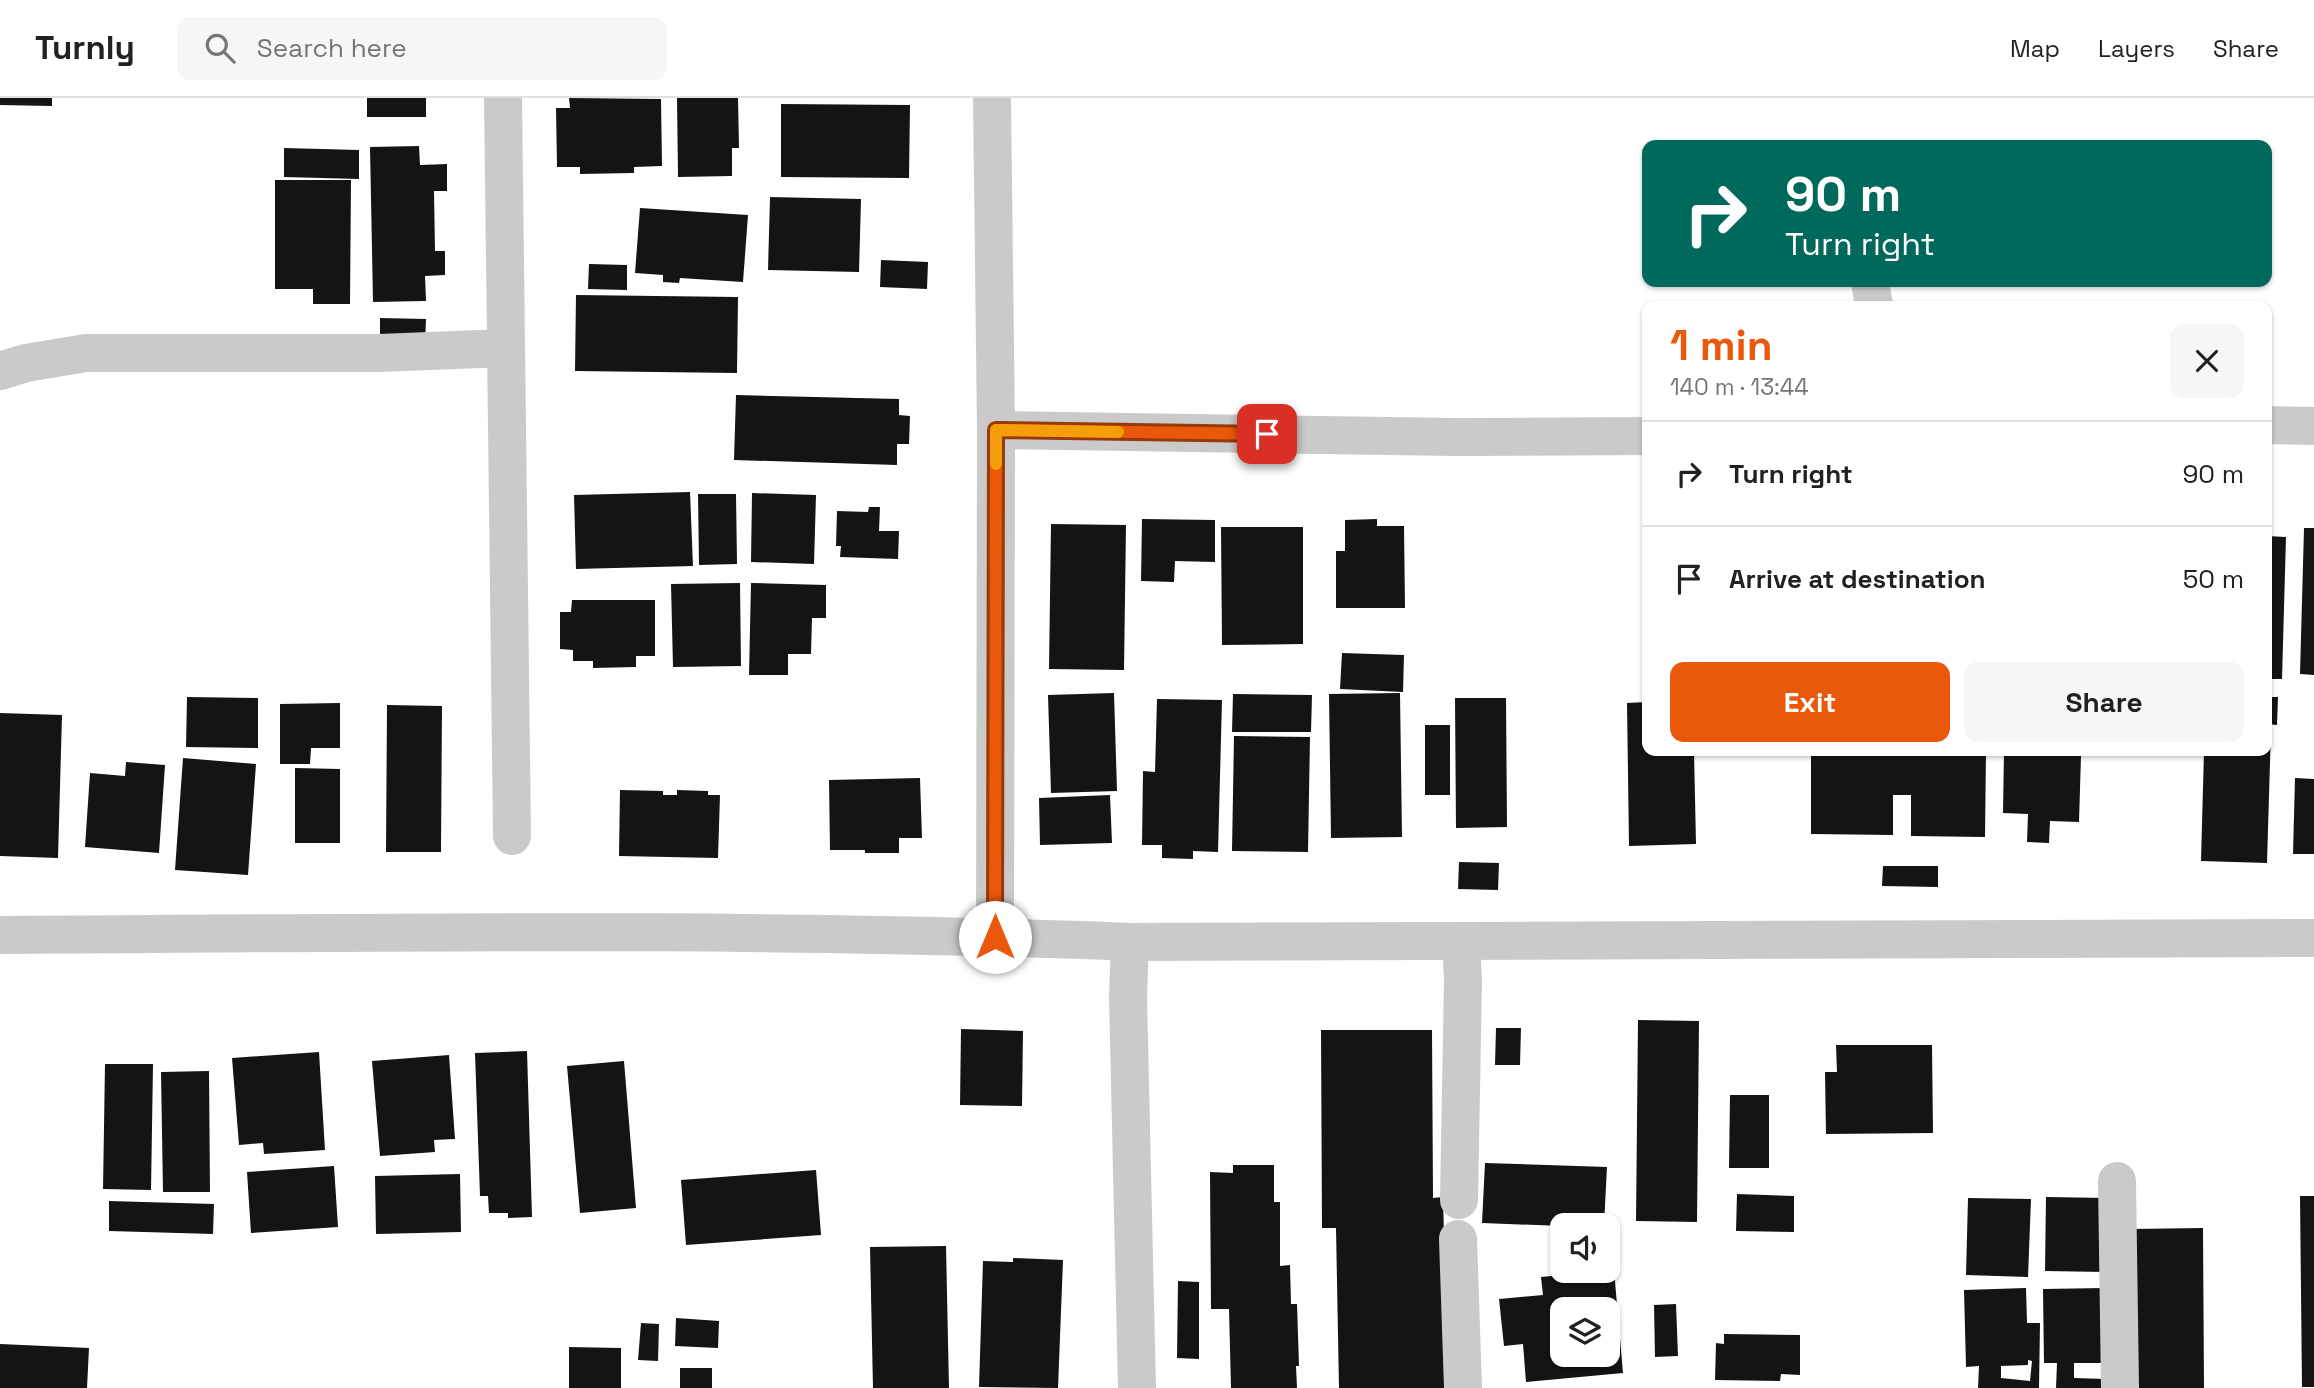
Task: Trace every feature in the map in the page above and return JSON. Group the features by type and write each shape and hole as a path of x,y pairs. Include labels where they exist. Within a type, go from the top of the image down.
{"street":[{"path":"503,98 512,836"},
{"path":"992,98 996,430 995,937"},
{"path":"0,371 26,363 86,353 379,353 506,348"},
{"path":"2272,425 2314,426"},
{"path":"996,430 1456,437 1642,436"},
{"path":"0,935 464,932 995,937 1130,942 2314,938"},
{"path":"1460,1200 1463,980 1461,941"},
{"path":"1130,942 1128,996 1136,1388"},
{"path":"2117,1181 2120,1388"},
{"path":"1458,1239 1462,1388"}],"building":[{"path":"0,98 52,98 52,106 0,105"},
{"path":"367,98 426,98 426,117 367,117"},
{"path":"569,98 661,99 662,166 634,167 634,173 580,174 580,167 557,167 556,108 570,108"},
{"path":"677,98 738,98 739,148 732,148 732,176 678,177"},
{"path":"781,104 910,105 909,178 781,177"},
{"path":"419,146 420,165 447,164 447,191 434,191 435,251 445,251 445,275 425,276 426,301 373,302 370,147"},
{"path":"284,148 359,150 359,179 284,177"},
{"path":"275,180 351,180 350,304 313,304 313,289 275,289"},
{"path":"770,197 861,199 859,272 768,270"},
{"path":"640,208 748,215 743,282 680,278 679,283 663,282 663,275 635,273"},
{"path":"881,260 928,262 927,289 880,287"},
{"path":"589,264 627,265 627,290 588,289"},
{"path":"576,295 738,297 737,373 575,371"},
{"path":"380,318 426,319 425,345 380,343"},
{"path":"736,395 899,399 899,415 910,416 909,444 897,444 897,465 734,460"},
{"path":"690,492 693,566 576,569 574,495"},
{"path":"752,493 816,495 814,564 751,562"},
{"path":"698,494 736,494 737,564 699,565"},
{"path":"869,507 880,507 879,531 899,531 898,559 840,557 841,546 836,546 837,511 868,512"},
{"path":"1142,519 1215,520 1215,562 1175,561 1174,582 1141,581"},
{"path":"1377,519 1377,526 1404,526 1405,608 1336,608 1336,551 1345,551 1345,520"},
{"path":"1051,524 1126,525 1124,670 1049,669"},
{"path":"1221,527 1303,527 1303,644 1222,645"},
{"path":"2304,528 2314,528 2314,675 2300,674"},
{"path":"2272,536 2286,537 2282,679 2272,679"},
{"path":"740,583 741,666 673,667 671,584"},
{"path":"751,583 826,585 826,618 812,618 811,654 788,654 788,675 749,675"},
{"path":"572,600 655,600 655,656 636,656 636,667 593,668 593,661 573,661 573,650 560,649 560,612 571,612"},
{"path":"1342,653 1404,655 1403,692 1340,689"},
{"path":"1114,693 1117,791 1051,793 1048,695"},
{"path":"1400,693 1402,837 1331,838 1329,694"},
{"path":"1233,694 1312,695 1311,732 1232,732"},
{"path":"187,697 258,698 258,748 186,747"},
{"path":"2272,697 2278,697 2277,725 2272,725"},
{"path":"1455,698 1506,698 1507,827 1456,828"},
{"path":"1157,699 1222,700 1218,852 1193,851 1193,859 1162,858 1162,845 1142,845 1143,771 1155,772"},
{"path":"1642,702 1642,756 1694,756 1696,844 1629,846 1627,703"},
{"path":"340,703 340,748 311,748 310,764 280,764 280,704"},
{"path":"387,705 442,706 441,852 386,852"},
{"path":"0,713 62,715 58,858 0,856"},
{"path":"1425,725 1450,725 1450,795 1425,795"},
{"path":"1234,736 1310,737 1308,852 1232,851"},
{"path":"1811,756 1986,756 1985,837 1911,836 1911,795 1893,795 1893,835 1811,834"},
{"path":"2004,756 2081,756 2079,822 2050,821 2049,843 2027,842 2028,814 2003,813"},
{"path":"2204,756 2270,756 2267,863 2201,861"},
{"path":"183,758 256,764 248,875 175,870"},
{"path":"126,762 165,765 159,853 85,847 90,773 125,776"},
{"path":"295,768 340,769 340,843 295,843"},
{"path":"920,778 922,838 899,838 899,853 830,850 829,780"},
{"path":"2295,778 2314,779 2314,854 2293,854"},
{"path":"620,790 663,791 663,795 677,795 677,790 708,791 708,795 720,795 718,858 619,856"},
{"path":"1110,795 1112,843 1040,845 1039,798"},
{"path":"1459,862 1499,863 1498,890 1458,889"},
{"path":"1883,866 1938,866 1938,887 1882,886"},
{"path":"1638,1020 1699,1021 1697,1222 1636,1221"},
{"path":"1496,1028 1521,1028 1520,1065 1495,1065"},
{"path":"961,1029 1023,1031 1022,1106 960,1105"},
{"path":"1321,1030 1432,1030 1433,1198 1443,1197 1448,1388 1339,1388 1336,1228 1322,1228"},
{"path":"1836,1045 1932,1045 1933,1133 1826,1134 1825,1072 1837,1072"},
{"path":"527,1051 532,1217 508,1218 508,1213 489,1213 488,1196 480,1196 475,1053"},
{"path":"319,1052 325,1150 264,1154 263,1143 239,1145 232,1058"},
{"path":"449,1055 455,1139 434,1140 435,1152 380,1156 372,1061"},
{"path":"624,1061 636,1208 580,1213 567,1066"},
{"path":"105,1064 153,1064 151,1190 103,1189"},
{"path":"209,1071 210,1192 163,1192 161,1072"},
{"path":"1730,1095 1769,1095 1769,1168 1729,1168"},
{"path":"1485,1163 1607,1167 1605,1213 1550,1213 1550,1226 1482,1223"},
{"path":"1233,1165 1274,1165 1274,1202 1280,1202 1280,1266 1290,1265 1291,1304 1297,1304 1297,1388 1231,1388 1229,1309 1211,1309 1210,1172 1233,1173"},
{"path":"334,1166 338,1227 251,1233 247,1172"},
{"path":"816,1170 821,1235 686,1245 681,1180"},
{"path":"460,1174 461,1232 376,1234 375,1176"},
{"path":"1737,1194 1794,1196 1794,1232 1736,1231"},
{"path":"2300,1196 2314,1196 2314,1387 2302,1387"},
{"path":"2046,1197 2108,1198 2106,1272 2045,1271"},
{"path":"1968,1198 2031,1199 2028,1277 1966,1275"},
{"path":"109,1201 214,1204 213,1234 109,1231"},
{"path":"2203,1228 2204,1388 2132,1388 2131,1229"},
{"path":"946,1246 949,1388 873,1388 870,1247"},
{"path":"1013,1258 1063,1260 1058,1388 979,1387 983,1261 1013,1262"},
{"path":"1550,1276 1550,1283 1615,1283 1616,1297 1550,1297 1550,1367 1620,1367 1620,1339 1623,1373 1526,1382 1523,1344 1504,1346 1499,1299 1543,1295 1541,1277"},
{"path":"1178,1281 1199,1282 1199,1359 1177,1358"},
{"path":"2026,1288 2027,1323 2040,1323 2039,1388 1978,1388 1979,1366 1966,1367 1964,1290","holes":["2028,1360 2032,1361 2030,1381 2001,1378 2001,1366 2028,1365"]},
{"path":"2104,1288 2115,1388 2056,1388 2057,1363 2044,1363 2043,1289","holes":["2074,1363 2104,1363 2106,1379 2074,1378"]},
{"path":"1676,1304 1678,1356 1655,1357 1654,1305"},
{"path":"676,1318 719,1321 718,1348 675,1346"},
{"path":"641,1323 659,1324 658,1361 638,1360"},
{"path":"1724,1334 1800,1335 1800,1375 1781,1374 1780,1381 1715,1380 1716,1343 1724,1344"},
{"path":"0,1344 89,1348 87,1388 0,1388"},
{"path":"569,1347 621,1348 621,1388 569,1388"},
{"path":"680,1368 712,1368 712,1388 680,1388"}],"slow traffic":[{"path":"996,464 996,430 1118,432"}],"route":[{"path":"995,937 996,430 1267,434"}]}
